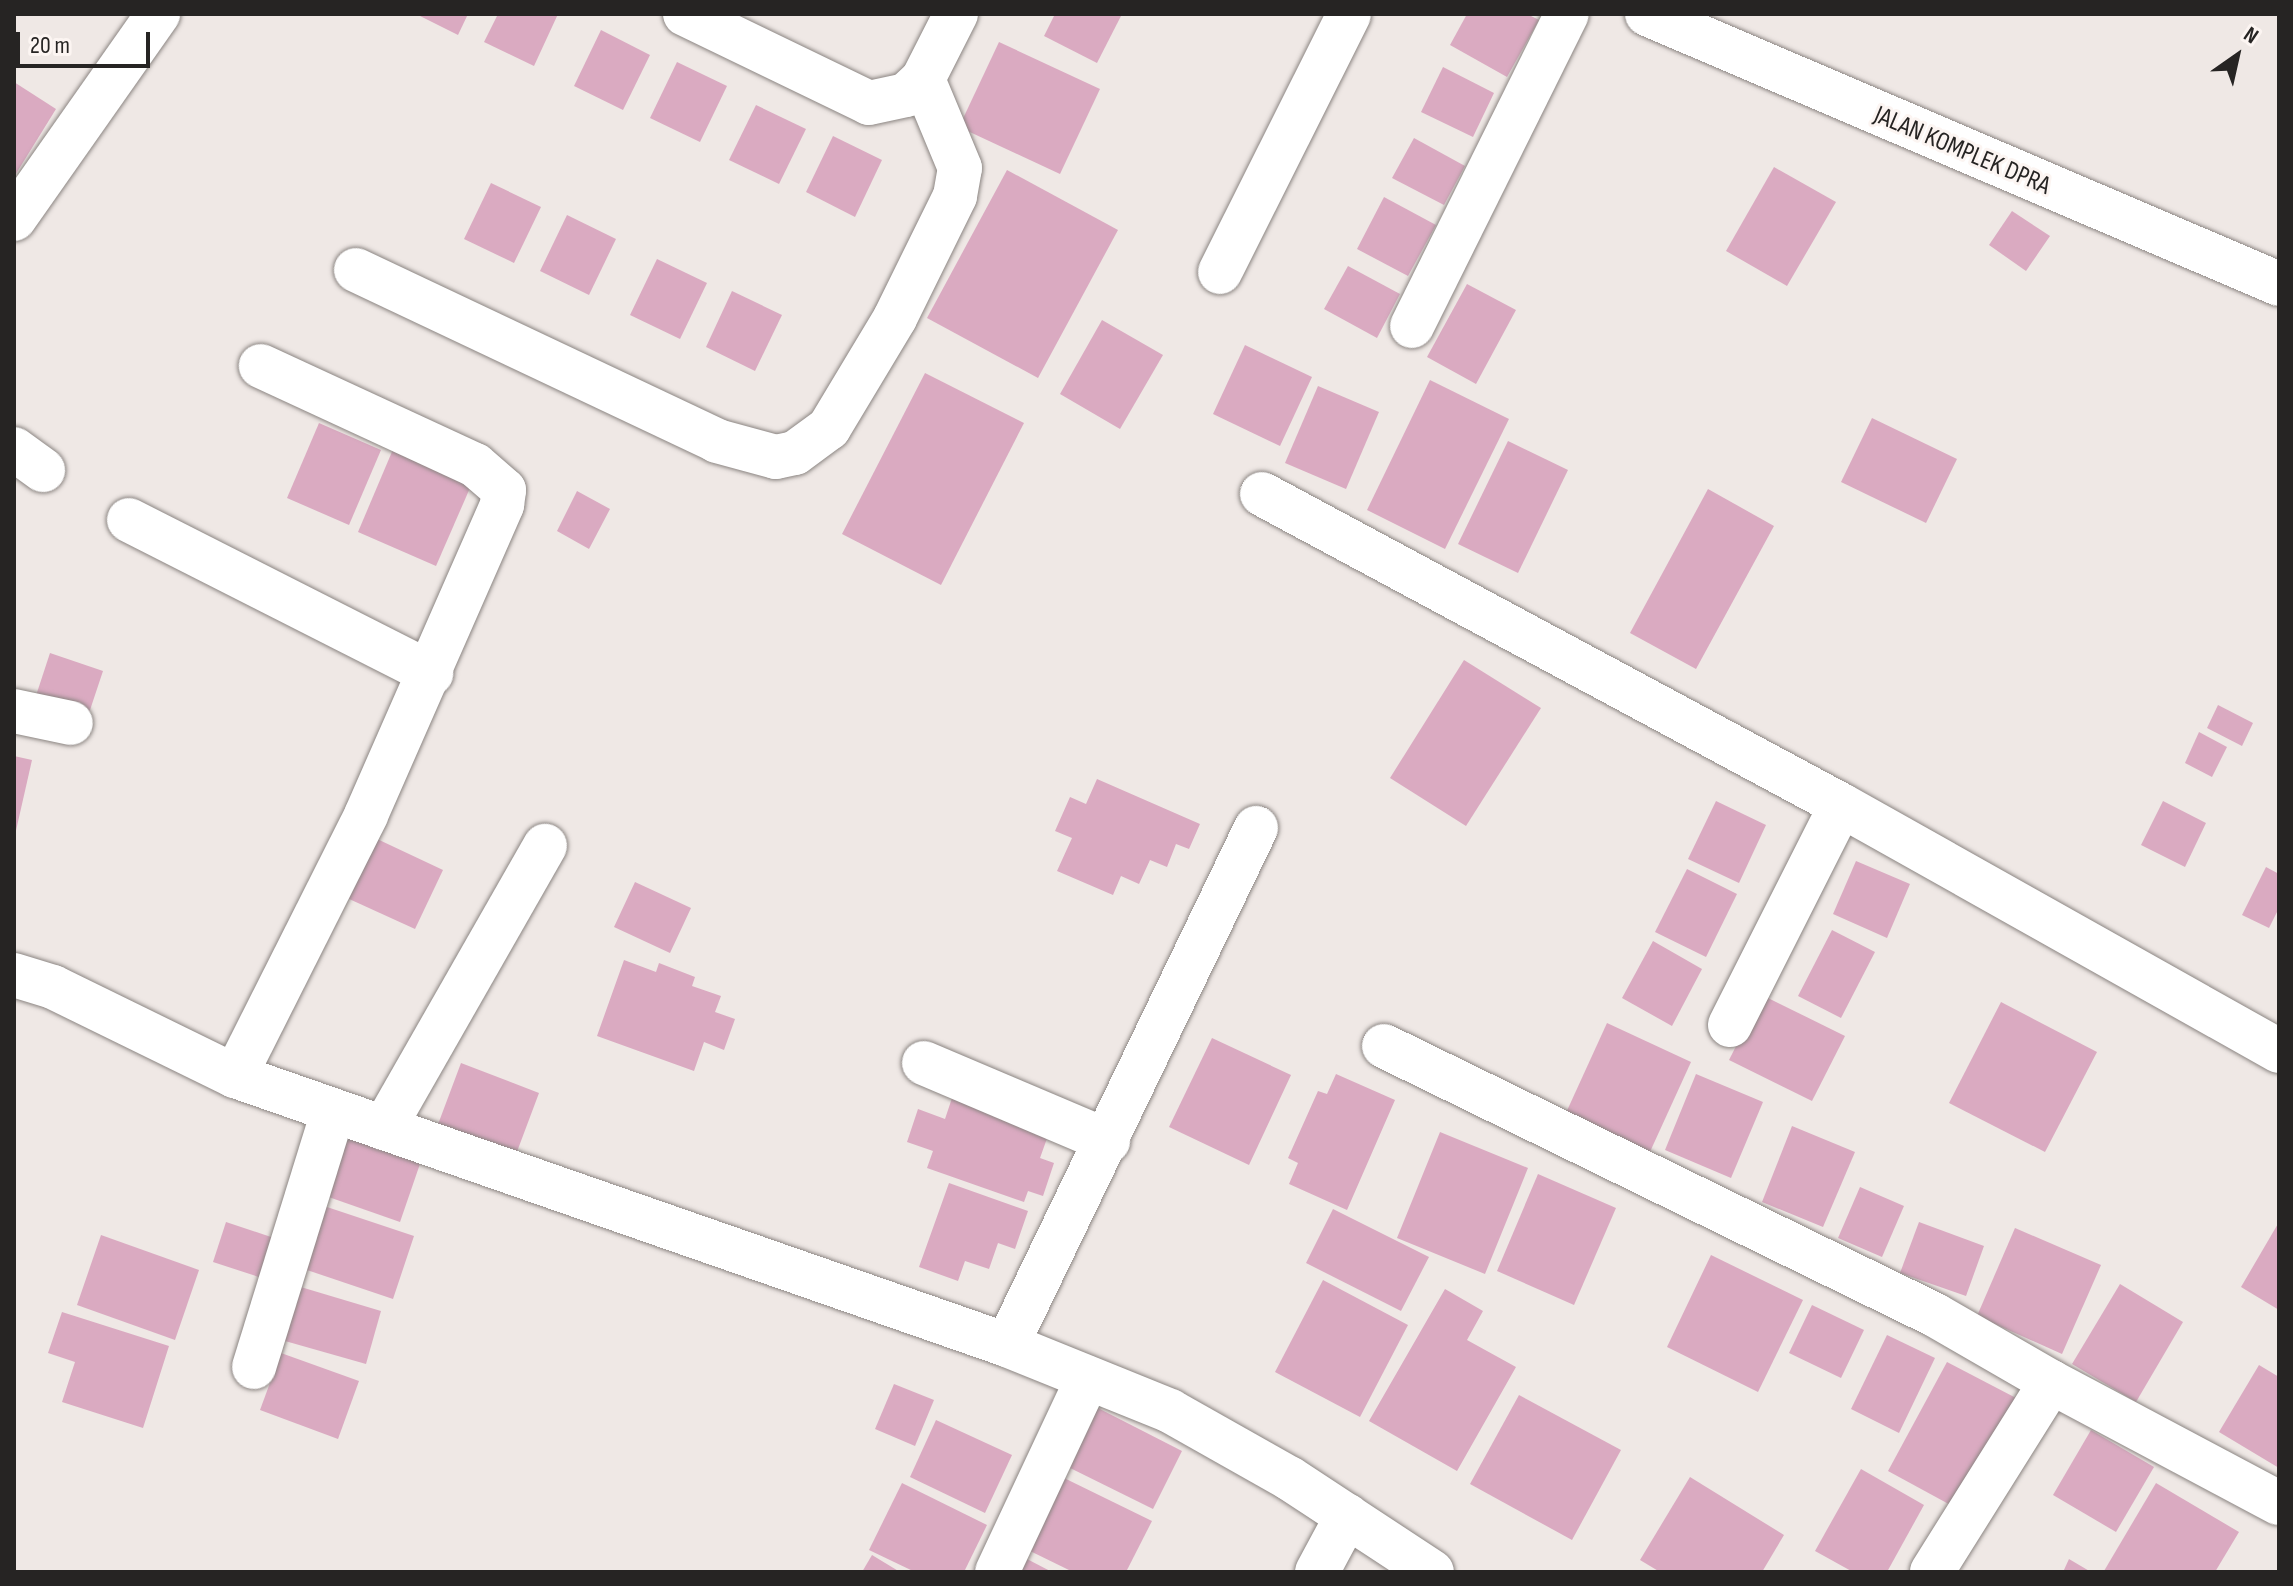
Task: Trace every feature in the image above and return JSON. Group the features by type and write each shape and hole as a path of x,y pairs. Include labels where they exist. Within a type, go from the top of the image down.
{"street":[{"path":"14,219 158,14"},
{"path":"685,14 869,103 906,95 923,79 956,14"},
{"path":"1220,272 1349,14"},
{"path":"1412,326 1567,14"},
{"name":"JALAN KOMPLEK DPRA","path":"1647,14 2279,284"},
{"path":"356,270 717,441 776,457 795,453 829,428 895,318 955,196 960,168 923,79"},
{"path":"235,1076 366,815 431,673 502,505 504,490 475,465 261,366"},
{"path":"1262,494 1841,805 2279,1051"},
{"path":"129,520 431,673"},
{"path":"14,711 71,723"},
{"path":"1730,1025 1841,805"},
{"path":"1007,1345 1108,1141 1256,828"},
{"path":"384,1128 545,846"},
{"path":"14,975 64,992 235,1076 1007,1345 1170,1411 1347,1516 1432,1572"},
{"path":"1384,1046 1920,1308 2051,1382 2279,1503"},
{"path":"924,1063 1108,1141"},
{"path":"254,1367 333,1112"},
{"path":"997,1572 1088,1378"},
{"path":"1932,1572 2051,1382"},
{"path":"1317,1572 1347,1516"}],"building":[{"path":"416,14 468,14 458,35"},
{"path":"498,14 558,14 534,66 484,42"},
{"path":"1055,14 1122,14 1097,63 1044,36"},
{"path":"1467,14 1527,14 1539,20 1507,77 1450,45"},
{"path":"601,30 650,55 623,110 574,86"},
{"path":"999,42 1100,89 1060,174 959,127"},
{"path":"677,62 727,86 700,142 650,118"},
{"path":"1443,67 1494,93 1473,137 1421,112"},
{"path":"14,82 56,109 14,177"},
{"path":"756,105 806,129 779,184 729,160"},
{"path":"833,136 882,160 855,217 806,192"},
{"path":"1414,138 1465,166 1444,205 1392,178"},
{"path":"1774,167 1836,202 1787,286 1726,251"},
{"path":"1007,170 1118,230 1038,378 927,318"},
{"path":"491,183 541,207 514,263 464,239"},
{"path":"1384,197 1436,225 1408,276 1357,249"},
{"path":"2012,211 2050,236 2026,271 1989,245"},
{"path":"567,215 616,239 589,295 540,271"},
{"path":"657,259 707,283 680,339 630,315"},
{"path":"1348,266 1400,294 1377,338 1324,309"},
{"path":"1467,284 1516,310 1476,384 1427,357"},
{"path":"732,291 782,315 755,371 706,347"},
{"path":"1102,320 1163,355 1120,429 1060,394"},
{"path":"1245,345 1312,377 1280,446 1213,414"},
{"path":"925,373 1024,423 941,585 842,534"},
{"path":"1430,380 1509,419 1445,549 1367,510"},
{"path":"1318,386 1379,412 1346,489 1285,463"},
{"path":"1872,418 1957,459 1926,523 1841,482"},
{"path":"319,423 381,450 349,525 287,498"},
{"path":"1508,441 1568,470 1518,573 1458,544"},
{"path":"394,447 473,481 436,566 358,532"},
{"path":"1708,489 1774,526 1696,669 1630,633"},
{"path":"577,491 610,509 589,549 557,531"},
{"path":"50,653 103,671 80,740 27,723"},
{"path":"1464,660 1541,708 1466,826 1390,778"},
{"path":"2218,705 2253,723 2242,746 2207,728"},
{"path":"2199,732 2227,747 2212,777 2185,763"},
{"path":"14,756 32,760 15,835 14,835"},
{"path":"1097,779 1200,824 1189,849 1176,844 1167,867 1150,860 1139,884 1121,876 1113,895 1057,871 1072,838 1055,831 1070,797 1086,804"},
{"path":"1716,801 1766,825 1739,883 1688,859"},
{"path":"2163,801 2206,823 2185,867 2141,845"},
{"path":"375,838 443,870 415,929 347,898"},
{"path":"1856,861 1910,884 1887,938 1833,914"},
{"path":"2266,867 2279,874 2279,908 2269,928 2242,915"},
{"path":"1687,869 1737,894 1706,957 1655,932"},
{"path":"635,882 691,908 670,953 614,927"},
{"path":"1832,930 1875,952 1841,1018 1798,996"},
{"path":"1653,941 1702,969 1672,1026 1622,998"},
{"path":"624,960 656,972 659,963 695,977 692,986 721,996 715,1012 735,1019 724,1050 704,1042 694,1071 597,1036"},
{"path":"1762,995 1845,1036 1812,1101 1729,1060"},
{"path":"2001,1002 2097,1052 2045,1152 1949,1103"},
{"path":"1607,1023 1691,1062 1649,1154 1565,1115"},
{"path":"1212,1038 1291,1075 1249,1165 1169,1127"},
{"path":"461,1063 539,1093 515,1157 437,1127"},
{"path":"1336,1074 1395,1100 1347,1210 1289,1184 1298,1163 1288,1158 1318,1091 1327,1094"},
{"path":"1696,1074 1763,1102 1731,1178 1665,1150"},
{"path":"953,1095 1050,1130 1040,1158 1054,1163 1043,1196 1028,1191 1024,1202 927,1168 933,1151 907,1142 918,1109 945,1119"},
{"path":"1792,1126 1855,1152 1823,1227 1762,1202"},
{"path":"1440,1132 1528,1168 1485,1274 1397,1238"},
{"path":"341,1133 421,1161 400,1222 320,1194"},
{"path":"1538,1174 1616,1208 1574,1305 1497,1271"},
{"path":"949,1183 1028,1211 1015,1249 998,1243 989,1269 965,1261 958,1281 919,1267"},
{"path":"1860,1187 1904,1206 1882,1257 1838,1238"},
{"path":"324,1206 414,1236 393,1299 304,1269"},
{"path":"1333,1209 1429,1257 1401,1311 1306,1263"},
{"path":"226,1222 274,1238 262,1278 213,1262"},
{"path":"1919,1222 1984,1246 1966,1296 1900,1273"},
{"path":"2279,1222 2279,1310 2241,1287"},
{"path":"2015,1228 2101,1265 2062,1354 1977,1316"},
{"path":"101,1235 199,1270 175,1340 77,1305"},
{"path":"1711,1255 1803,1300 1758,1392 1667,1347"},
{"path":"1323,1280 1408,1325 1360,1417 1275,1372"},
{"path":"2120,1284 2183,1322 2136,1402 2072,1364"},
{"path":"294,1285 381,1311 366,1364 278,1339"},
{"path":"1445,1289 1483,1311 1467,1340 1516,1367 1457,1471 1369,1421"},
{"path":"1812,1305 1864,1330 1841,1378 1789,1353"},
{"path":"62,1312 169,1346 143,1428 62,1402 75,1362 48,1353"},
{"path":"1887,1335 1935,1358 1899,1433 1851,1409"},
{"path":"281,1353 359,1381 338,1439 260,1410"},
{"path":"1947,1362 2016,1398 1956,1508 1888,1471"},
{"path":"2259,1365 2279,1377 2279,1468 2219,1432"},
{"path":"894,1384 934,1400 915,1446 875,1429"},
{"path":"1519,1395 1621,1450 1572,1540 1470,1484"},
{"path":"1092,1405 1182,1451 1153,1509 1062,1464"},
{"path":"936,1420 1012,1455 985,1513 910,1477"},
{"path":"2091,1430 2154,1467 2116,1532 2053,1495"},
{"path":"1861,1469 1924,1505 1887,1572 1853,1572 1815,1551"},
{"path":"1062,1477 1152,1521 1126,1572 1073,1572 1026,1549"},
{"path":"1690,1477 1784,1535 1762,1572 1660,1572 1640,1560"},
{"path":"902,1483 987,1525 964,1572 915,1572 869,1550"},
{"path":"2156,1483 2239,1532 2215,1572 2104,1571"},
{"path":"872,1555 900,1572 862,1572"},
{"path":"1027,1559 1052,1572 1020,1572"},
{"path":"2069,1559 2091,1572 2063,1572"}]}
